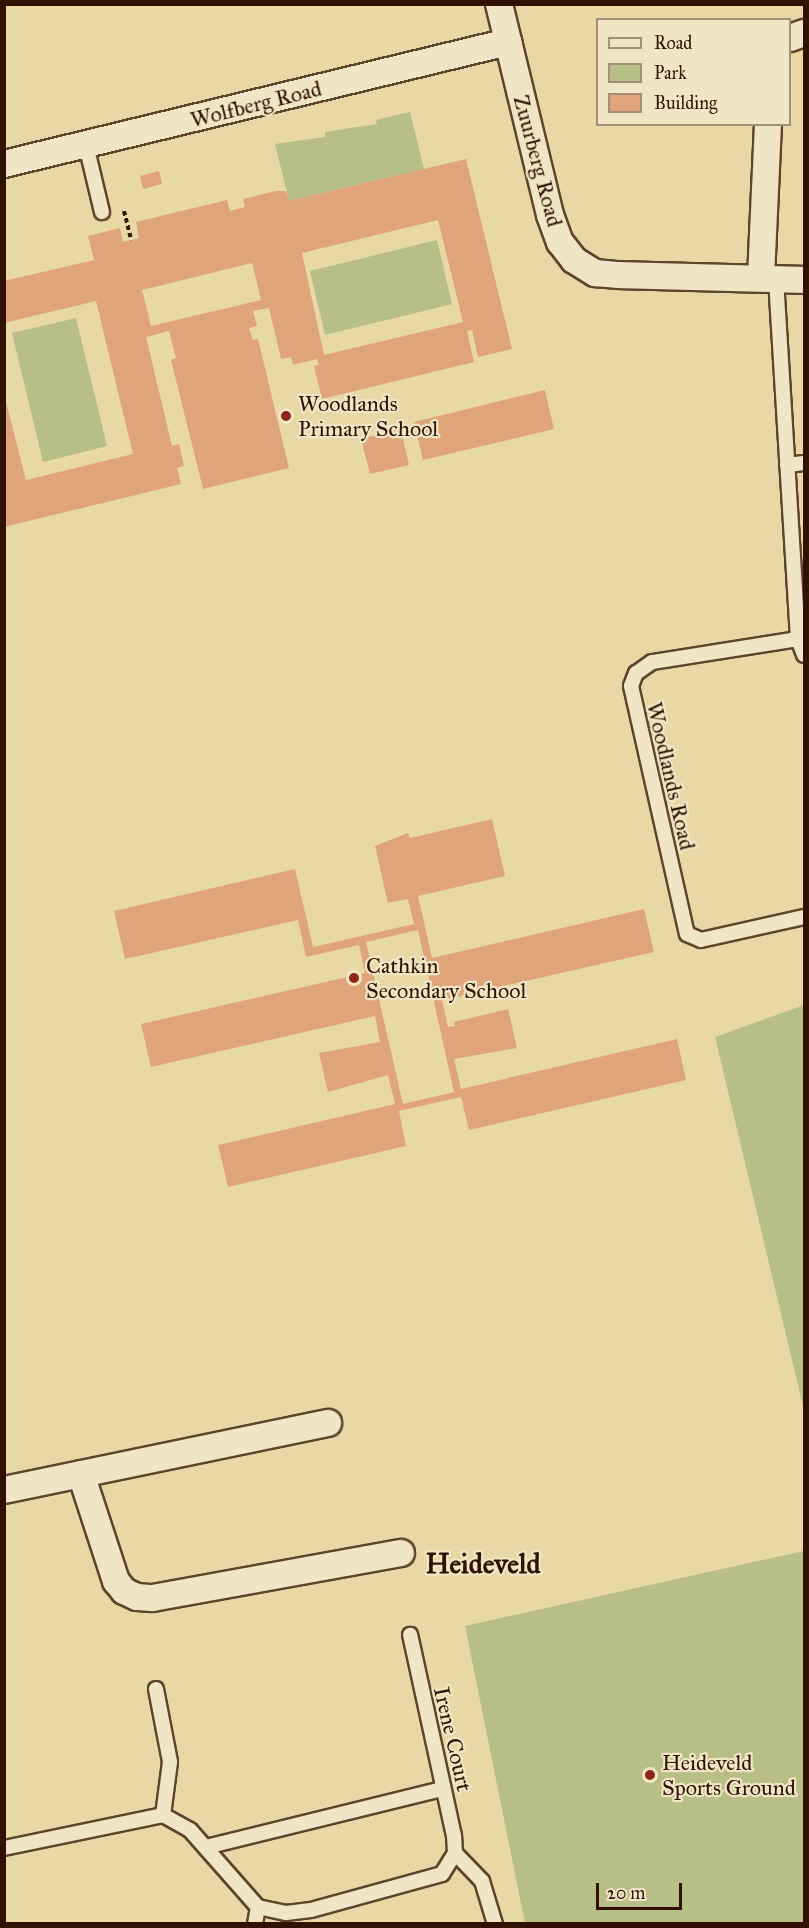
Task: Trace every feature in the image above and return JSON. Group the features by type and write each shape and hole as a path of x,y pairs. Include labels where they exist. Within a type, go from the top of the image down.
{"street":[{"name":"Zuurberg Road","path":"499,4 550,215 560,242 574,260 595,273 619,276 804,280"},
{"name":"Wolfberg Road","path":"4,164 508,42"},
{"path":"768,126 769,278"},
{"path":"4,1490 328,1423"},
{"path":"81,1474 116,1581 124,1591 137,1597 153,1598 401,1552"}],"lane":[{"path":"86,145 102,212"},
{"path":"769,278 787,465 798,639 804,655"},
{"path":"787,465 804,463"},
{"name":"Woodlands Road","path":"798,639 652,662 636,673 631,686 687,934 701,940 804,917"},
{"name":"Irene Court","path":"410,1635 455,1853"},
{"path":"156,1689 170,1762 163,1815"},
{"path":"206,1847 443,1789"},
{"path":"4,1848 163,1815 184,1825 258,1907 286,1913 311,1910 426,1881 442,1874 455,1853 482,1881 495,1923"},
{"path":"255,1923 258,1907"}],"green space":[{"path":"410,112 424,169 289,201 275,144 325,137 325,132 377,124 376,120"},
{"path":"437,240 452,304 325,335 310,271"},
{"path":"76,318 107,446 43,462 12,333"},
{"path":"804,1005 804,1410 715,1037"},
{"name":"Heideveld Sports Ground","path":"804,1551 804,1923 525,1923 465,1626"}],"building":[{"path":"466,159 512,349 478,357 472,330 467,331 474,362 322,399 314,366 319,365 317,359 293,365 291,357 281,359 269,308 253,311 257,326 249,328 253,340 258,339 289,468 203,489 171,360 176,358 169,331 146,337 172,446 179,444 184,466 177,468 181,484 4,527 4,394 26,480 133,454 96,301 4,323 4,281 94,260 88,236 120,228 123,242 139,238 136,222 227,200 230,211 245,207 243,199 276,191 286,191 289,201","holes":["438,220 463,322 324,355 302,253","252,263 261,300 151,326 142,290"]},
{"path":"159,171 162,184 143,189 140,176"},
{"path":"545,390 554,429 423,460 414,422"},
{"path":"401,429 409,465 370,474 361,439"},
{"path":"492,819 505,876 418,896 432,958 644,909 654,952 442,1000 448,1027 455,1026 454,1022 508,1009 517,1048 454,1059 461,1089 677,1039 686,1080 469,1130 461,1097 399,1111 406,1146 228,1187 218,1145 395,1104 388,1075 328,1092 319,1053 380,1042 375,1016 151,1067 141,1024 365,973 359,945 306,957 298,920 125,959 114,911 295,869 313,947 414,924 408,899 388,903 375,846 408,833 410,838","holes":["418,930 454,1092 403,1104 366,942"]}],"place":[{"name":"Woodlands Primary School","path":"286,416"},
{"name":"Cathkin Secondary School","path":"354,978"},
{"name":"Heideveld Sports Ground","path":"650,1775"}],"district":[{"name":"Heideveld","path":"483,1564"}]}
